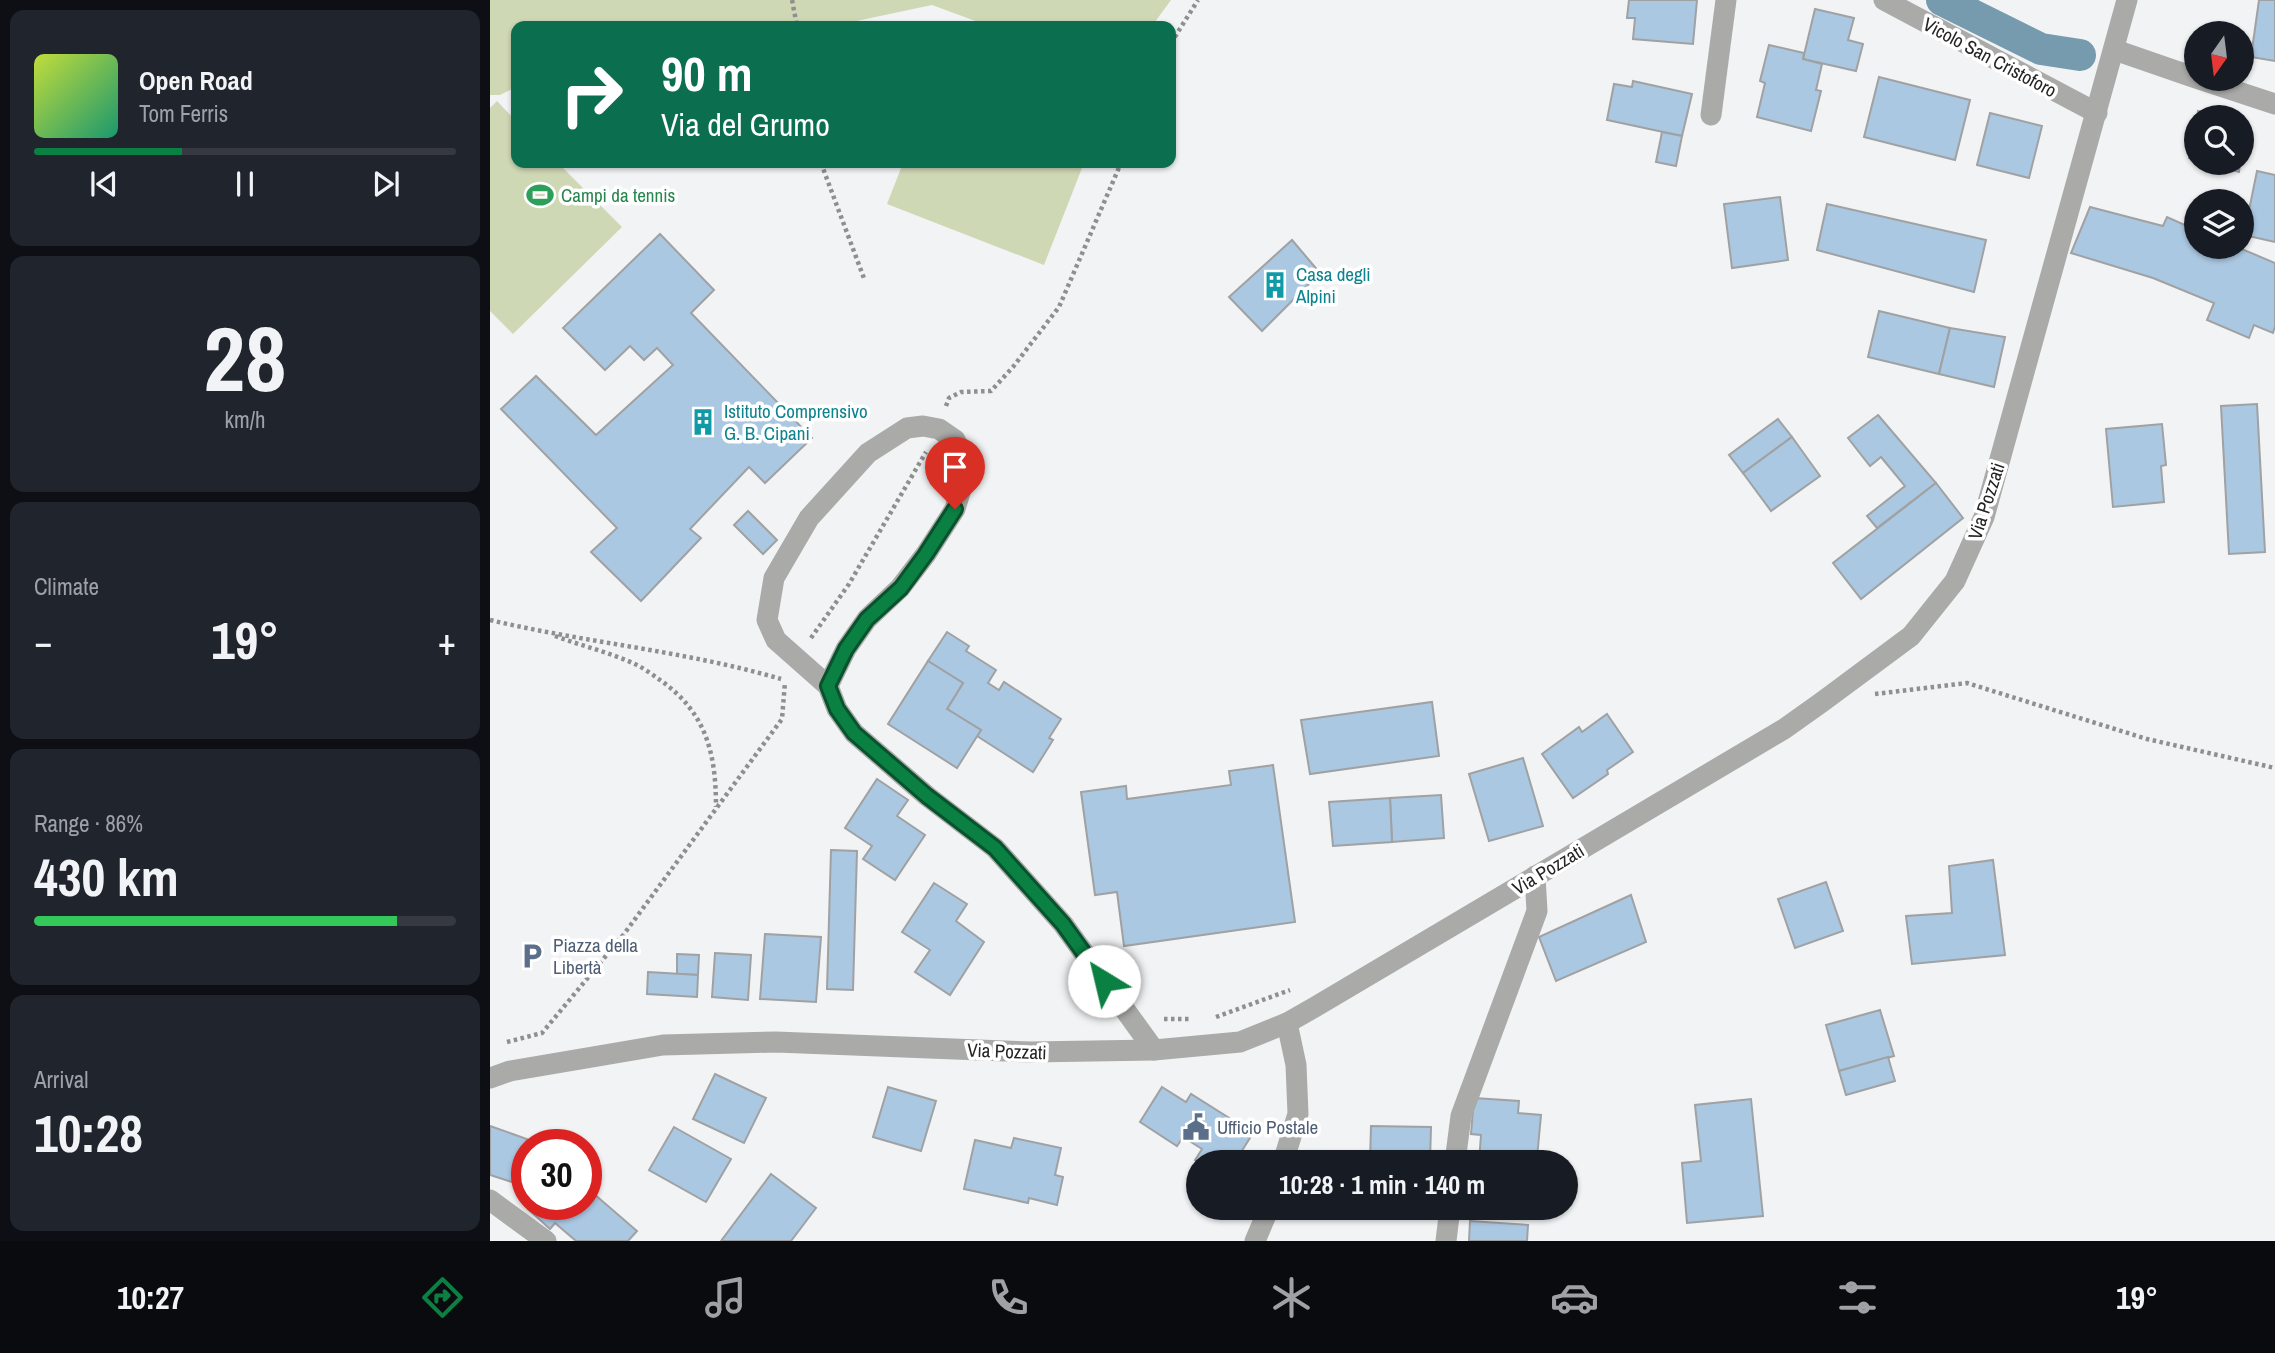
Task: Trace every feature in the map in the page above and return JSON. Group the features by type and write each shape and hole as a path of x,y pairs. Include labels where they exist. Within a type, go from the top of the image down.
{"street":[{"path":"1711,115 1726,0"},
{"name":"Vicolo San Cristoforo","path":"1884,0 2097,113"},
{"name":"Via Pozzati","path":"490,1078 510,1071 663,1045 776,1042 1031,1052 1154,1050 1240,1042 1287,1023 1784,729 1911,636 1955,581 1984,517 2127,0"},
{"path":"2115,50 2184,74"},
{"path":"2236,91 2275,104"},
{"path":"828,686 846,649 867,619 901,588 955,509 963,482 962,455 955,440 939,429 923,426 907,428 868,453 809,518 774,578 766,620 776,640 828,686 837,709 854,733 927,796 995,848 1063,924 1154,1050"},
{"path":"1457,1150 1461,1116 1537,911 1535,876"},
{"path":"1287,1023 1296,1065 1298,1114 1287,1150"},
{"path":"490,1200 546,1241"},
{"path":"1255,1241 1264,1220"},
{"path":"1446,1241 1449,1220"}],"path":[{"path":"792,0 796,21"},
{"path":"1176,35 1198,0"},
{"path":"823,168 865,281"},
{"path":"490,620 544,633 717,662 786,681 782,719 624,934 542,1032 507,1042"},
{"path":"544,633 638,665 676,692 697,716 710,745 716,780 716,807"},
{"path":"1822,702 1967,683 2147,739 2275,768"}],"green space":[{"path":"490,0 1171,0 1156,21 975,21 932,5 857,21 511,21 511,90 500,95 490,95"},
{"name":"Campi da tennis","path":"497,101 511,116 511,168 563,168 622,227 513,334 490,311 490,108"},
{"path":"901,168 1082,168 1044,265 887,204"}],"building":[{"path":"1629,0 1697,0 1693,44 1633,39 1635,18 1627,18"},
{"path":"2259,0 2275,0 2275,61 2254,58"},
{"path":"1815,9 1854,18 1848,40 1863,44 1856,71 1803,59"},
{"path":"1769,45 1804,53 1803,59 1822,64 1816,90 1821,91 1811,131 1757,117 1765,83 1760,81"},
{"path":"1879,77 1970,100 1955,160 1864,137"},
{"path":"1633,81 1692,94 1682,136 1607,120 1614,84 1632,87"},
{"path":"1990,113 2042,126 2029,178 1977,165"},
{"path":"1662,132 1682,136 1676,166 1656,162"},
{"path":"2257,171 2275,175 2275,242 2254,237 2253,189"},
{"path":"1780,197 1788,260 1732,268 1724,204"},
{"path":"1827,204 1986,240 1974,292 1817,250"},
{"path":"2090,207 2163,226 2167,217 2184,225 2184,259 2254,259 2254,254 2275,263 2273,333 2254,325 2249,338 2207,320 2214,303 2153,278 2071,253"},
{"name":"Istituto Comprensivo G. B. Cipani","path":"660,234 714,290 691,313 812,438 765,483 749,467 690,529 701,538 641,601 591,552 617,528 501,409 536,376 596,435 673,365 657,348 644,360 630,346 605,370 563,328"},
{"name":"Casa degli Alpini","path":"1292,240 1320,273 1262,331 1229,297"},
{"path":"1879,311 1950,328 1939,374 1868,357"},
{"path":"1950,328 2005,337 1994,387 1939,374"},
{"path":"2257,404 2265,552 2229,554 2221,406"},
{"path":"1878,415 1936,483 1877,528 1867,516 1905,486 1881,457 1870,466 1848,438"},
{"path":"1778,419 1792,437 1743,473 1729,455"},
{"path":"2162,424 2166,465 2161,466 2164,502 2113,507 2106,429"},
{"path":"1792,437 1820,476 1771,511 1743,473"},
{"path":"1936,483 1963,518 1861,599 1833,563"},
{"path":"748,511 777,540 763,554 734,525"},
{"path":"947,632 969,646 966,651 996,670 988,683 999,690 1004,682 1061,719 1049,738 1053,740 1033,772 977,736 981,730 947,709 963,683 928,661"},
{"path":"928,661 963,683 947,709 981,730 957,768 888,724"},
{"path":"1432,702 1439,756 1310,774 1301,720"},
{"path":"1607,714 1633,752 1607,770 1608,774 1573,798 1542,754 1579,727 1582,732"},
{"path":"1523,758 1543,826 1489,841 1469,774"},
{"path":"1273,765 1295,922 1124,946 1117,892 1095,895 1081,792 1126,786 1127,799 1231,785 1229,771"},
{"path":"877,779 908,800 897,816 925,835 895,880 863,859 872,846 845,828"},
{"path":"1441,795 1444,838 1392,842 1390,798"},
{"path":"1390,798 1392,842 1333,846 1329,802"},
{"path":"831,850 857,851 853,990 827,989"},
{"path":"1993,860 2005,955 1912,964 1906,916 1952,913 1949,866"},
{"path":"1826,882 1843,931 1795,948 1778,899"},
{"path":"934,883 967,904 956,921 984,942 950,995 915,972 930,950 902,932"},
{"path":"1631,895 1646,942 1556,981 1539,937"},
{"path":"765,934 821,937 816,1002 760,999"},
{"path":"715,953 751,955 748,1000 712,997"},
{"path":"677,954 699,955 698,975 677,974"},
{"path":"648,972 698,975 697,997 647,994"},
{"path":"1880,1010 1894,1056 1839,1071 1826,1025"},
{"path":"1888,1057 1895,1081 1846,1095 1839,1071"},
{"path":"715,1074 766,1098 744,1143 693,1119"},
{"path":"888,1087 936,1101 921,1151 873,1137"},
{"name":"Ufficio Postale","path":"1162,1087 1186,1102 1191,1094 1253,1133 1242,1150 1201,1150 1183,1137 1177,1146 1140,1122"},
{"path":"1474,1098 1519,1101 1518,1113 1541,1115 1538,1150 1480,1150 1481,1135 1471,1134"},
{"path":"1751,1099 1763,1216 1687,1223 1682,1163 1701,1161 1695,1105"},
{"path":"490,1126 511,1133 511,1182 490,1175"},
{"path":"1371,1126 1431,1127 1430,1150 1370,1150"},
{"path":"674,1127 731,1159 706,1202 649,1170"},
{"path":"1014,1138 1061,1148 1055,1175 1063,1177 1057,1205 1029,1198 1028,1203 964,1189 975,1140 1011,1148"},
{"path":"771,1174 816,1208 791,1241 721,1241"},
{"path":"602,1201 637,1231 628,1241 576,1241 555,1223 550,1229 540,1220 602,1220"},
{"path":"1470,1221 1528,1225 1527,1241 1469,1241"}],"waterway":[{"path":"1942,0 2041,49 2080,55"}],"place":[{"name":"Campi da tennis","path":"540,195"},
{"name":"Casa degli Alpini","path":"1275,285"},
{"name":"Istituto Comprensivo G. B. Cipani","path":"703,422"},
{"name":"Piazza della Libertà","path":"532,956"},
{"name":"Ufficio Postale","path":"1196,1127"}],"route":[{"path":"955,509 901,588 867,619 846,649 828,686 837,709 854,733 927,796 995,848 1063,924 1104,981"}]}
